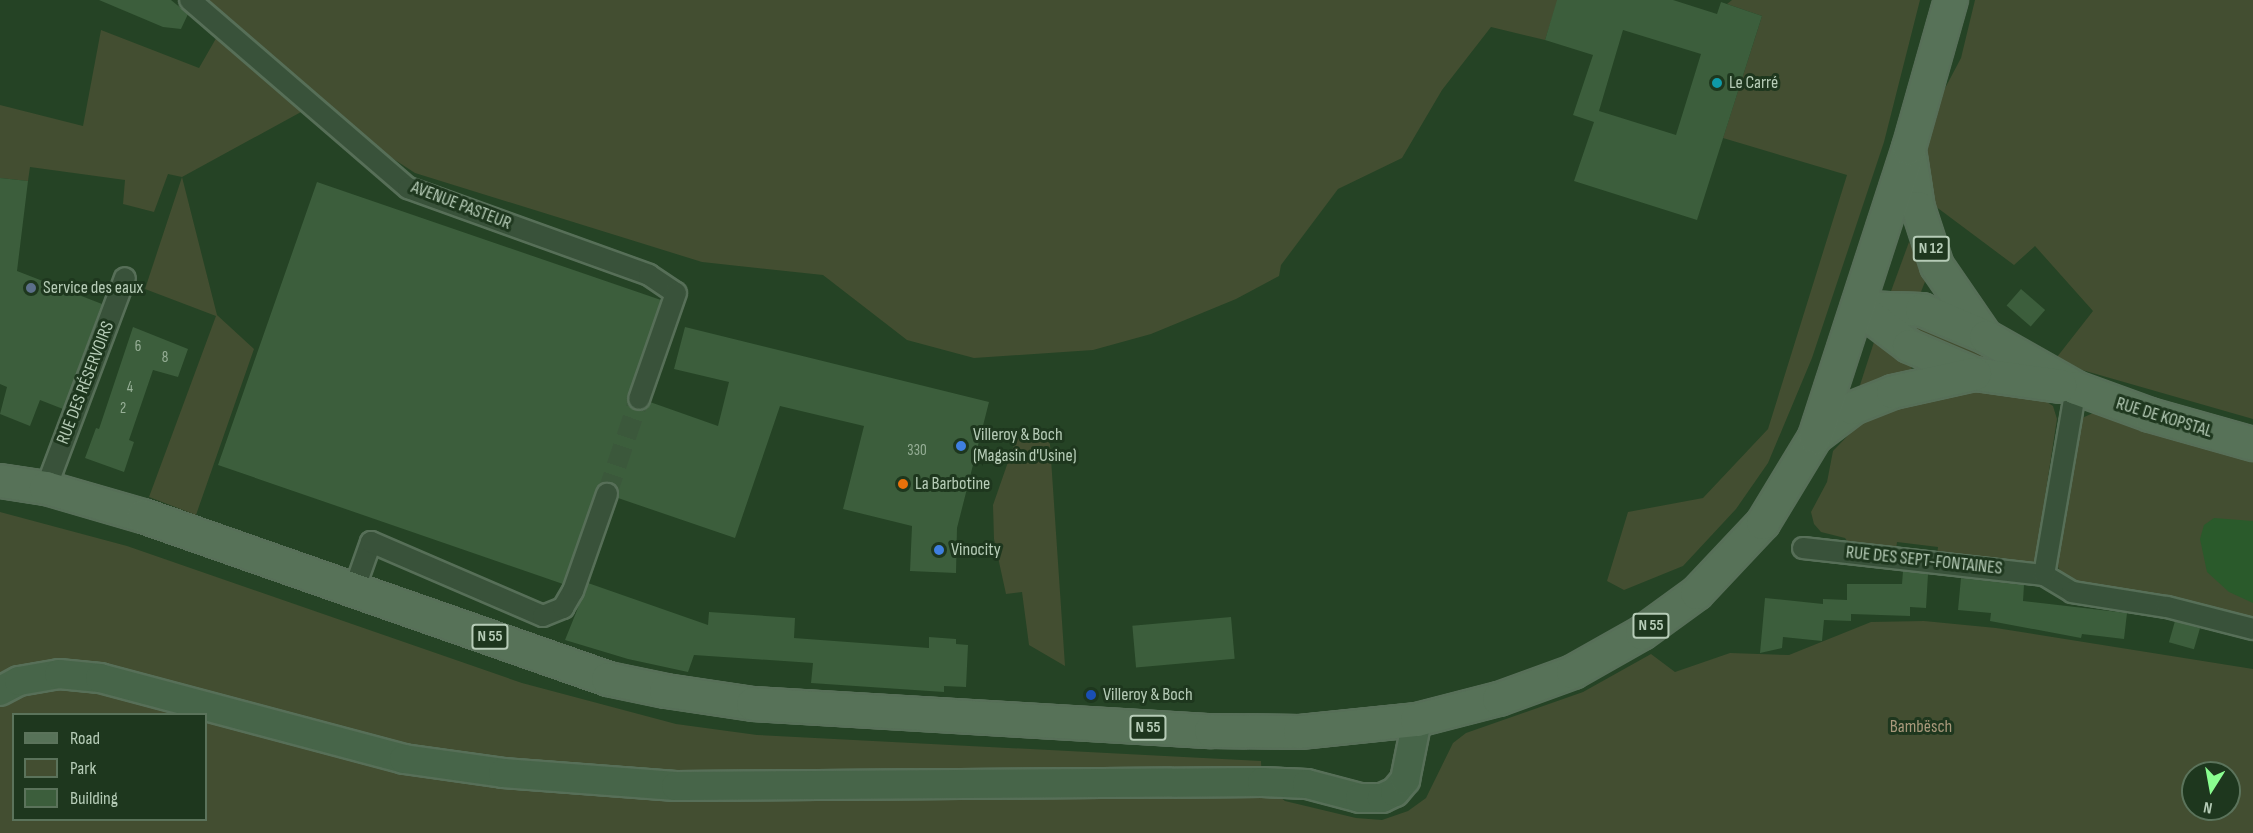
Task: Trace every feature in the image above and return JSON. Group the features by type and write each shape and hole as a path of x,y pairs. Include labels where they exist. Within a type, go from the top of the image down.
{"main road":[{"name":"N 12","path":"1815,437 1859,308 1909,148 1951,0"},
{"name":"RUE DE KOPSTAL","path":"1909,148 1918,208 1937,266 1986,337"},
{"name":"RUE DE KOPSTAL","path":"1859,308 1922,310 1986,337 2076,388 2150,415 2253,444"},
{"name":"RUE DE KOPSTAL","path":"1859,308 1909,346 1975,374 2076,388"},
{"name":"RUE DE KOPSTAL","path":"1815,437 1853,408 1893,392 1975,374"},
{"name":"N 55","path":"0,481 46,488 143,516 608,679 753,704 1211,731 1300,732 1417,720 1499,699 1573,672 1642,633 1697,593 1763,523 1815,437"},
{"path":"0,691 19,681 59,674 100,678 404,759 503,773 676,786 1262,782 1308,784 1360,798 1382,798 1395,792 1405,780 1417,720"}],"street":[{"name":"AVENUE PASTEUR","path":"190,0 408,188 649,275 676,293 639,399"},
{"name":"RUE DES RÉSERVOIRS","path":"46,488 125,278"},
{"path":"2044,575 2076,388"},
{"path":"354,590 371,542 543,616 563,608 573,591 607,494"},
{"name":"RUE DES SEPT-FONTAINES","path":"1803,548 2044,575 2072,592 2167,608 2253,629"}],"green space":[{"path":"190,0 1558,0 1545,40 1491,27 1442,90 1402,158 1338,189 1281,265 1279,276 1236,299 1151,334 1093,350 974,358 907,340 823,275 702,262 415,173 312,106 182,177 168,174 154,212 123,204 125,180 30,167 28,181 0,178 0,105 83,126 101,30 199,68 222,28"},
{"path":"1732,0 1920,0 1884,142 1812,358 1768,463 1736,509 1683,566 1624,590 1607,581 1628,512 1703,498 1768,429 1847,175 1723,138 1762,16 1727,4"},
{"path":"1975,0 2253,0 2253,419 2082,370 2057,357 2093,311 2035,246 2014,265 1931,203 1924,164 1926,144 1943,92 1961,58"},
{"path":"182,177 217,315 254,349 196,515 149,497 216,316 145,289"},
{"path":"1909,242 1928,274 1919,297 1890,294"},
{"path":"1898,319 1912,319 2019,363 1979,360 1908,332"},
{"path":"1875,339 1911,363 1912,373 1863,388 1860,385"},
{"path":"2010,391 2039,397 2053,406 2057,419 2035,562 1937,555 1938,547 1897,542 1896,550 1851,547 1845,538 1821,532 1814,524 1811,512 1827,482 1833,451 1860,423 1895,405 1962,392"},
{"path":"2093,413 2253,458 2253,620 2074,582 2062,574 2057,565 2080,419"},
{"path":"1026,430 1044,436 1050,444 1065,666 1029,645 1022,592 1006,594 994,539 993,505 1015,442"},
{"name":"Bambësch","path":"0,512 127,546 522,683 676,724 757,735 1261,761 1262,782 1285,801 1356,818 1382,820 1408,811 1426,798 1453,743 1466,733 1583,692 1651,654 1675,672 1730,653 1789,655 1871,622 1924,621 1996,628 2253,669 2253,833 0,833"}],"shaded area":[{"path":"2214,518 2253,521 2253,603 2229,592 2207,572 2200,539 2204,525"}],"building":[{"path":"99,0 171,0 188,14 181,29 163,27"},
{"name":"Le Carré","path":"1557,0 1673,0 1717,14 1721,2 1762,16 1697,220 1574,181 1594,122 1573,115 1593,55 1545,40","holes":["1623,30 1701,54 1676,135 1599,111"]},
{"name":"Service des eaux","path":"0,178 28,181 17,271 102,304 63,409 40,400 30,426 0,414 7,387 0,384"},
{"path":"317,182 661,300 628,395 630,406 636,410 646,408 650,402 718,426 729,382 674,369 685,327 989,402 957,528 956,573 910,571 912,526 843,509 864,426 780,406 735,538 618,498 616,486 604,482 596,490 563,584 218,465"},
{"path":"2021,289 2045,310 2031,327 2007,306"},
{"path":"133,327 188,349 178,377 153,370 129,440 134,442 124,472 85,458 96,428 99,429"},
{"path":"1903,571 1928,574 1926,608 1910,607 1910,616 1851,614 1851,621 1824,620 1822,641 1783,637 1782,648 1760,653 1765,598 1823,604 1823,599 1847,600 1847,584 1902,584"},
{"path":"1961,578 2024,585 2023,601 2127,613 2124,639 2082,634 2081,638 1990,621 1991,613 1958,610"},
{"path":"588,583 708,625 709,612 795,618 794,638 929,648 929,637 956,639 956,644 968,645 966,687 944,686 944,692 811,683 813,663 694,655 688,672 628,659 565,640"},
{"path":"1231,617 1235,659 1136,667 1132,626"},
{"path":"2175,621 2200,628 2194,649 2169,642"}],"tunnel":[{"path":"607,494 639,399"}],"place":[{"name":"Le Carré","path":"1717,83"},
{"name":"Service des eaux","path":"31,288"},
{"name":"Villeroy & Boch (Magasin d'Usine)","path":"961,446"},
{"name":"La Barbotine","path":"903,484"},
{"name":"Vinocity","path":"939,550"},
{"name":"Villeroy & Boch","path":"1091,695"}]}
